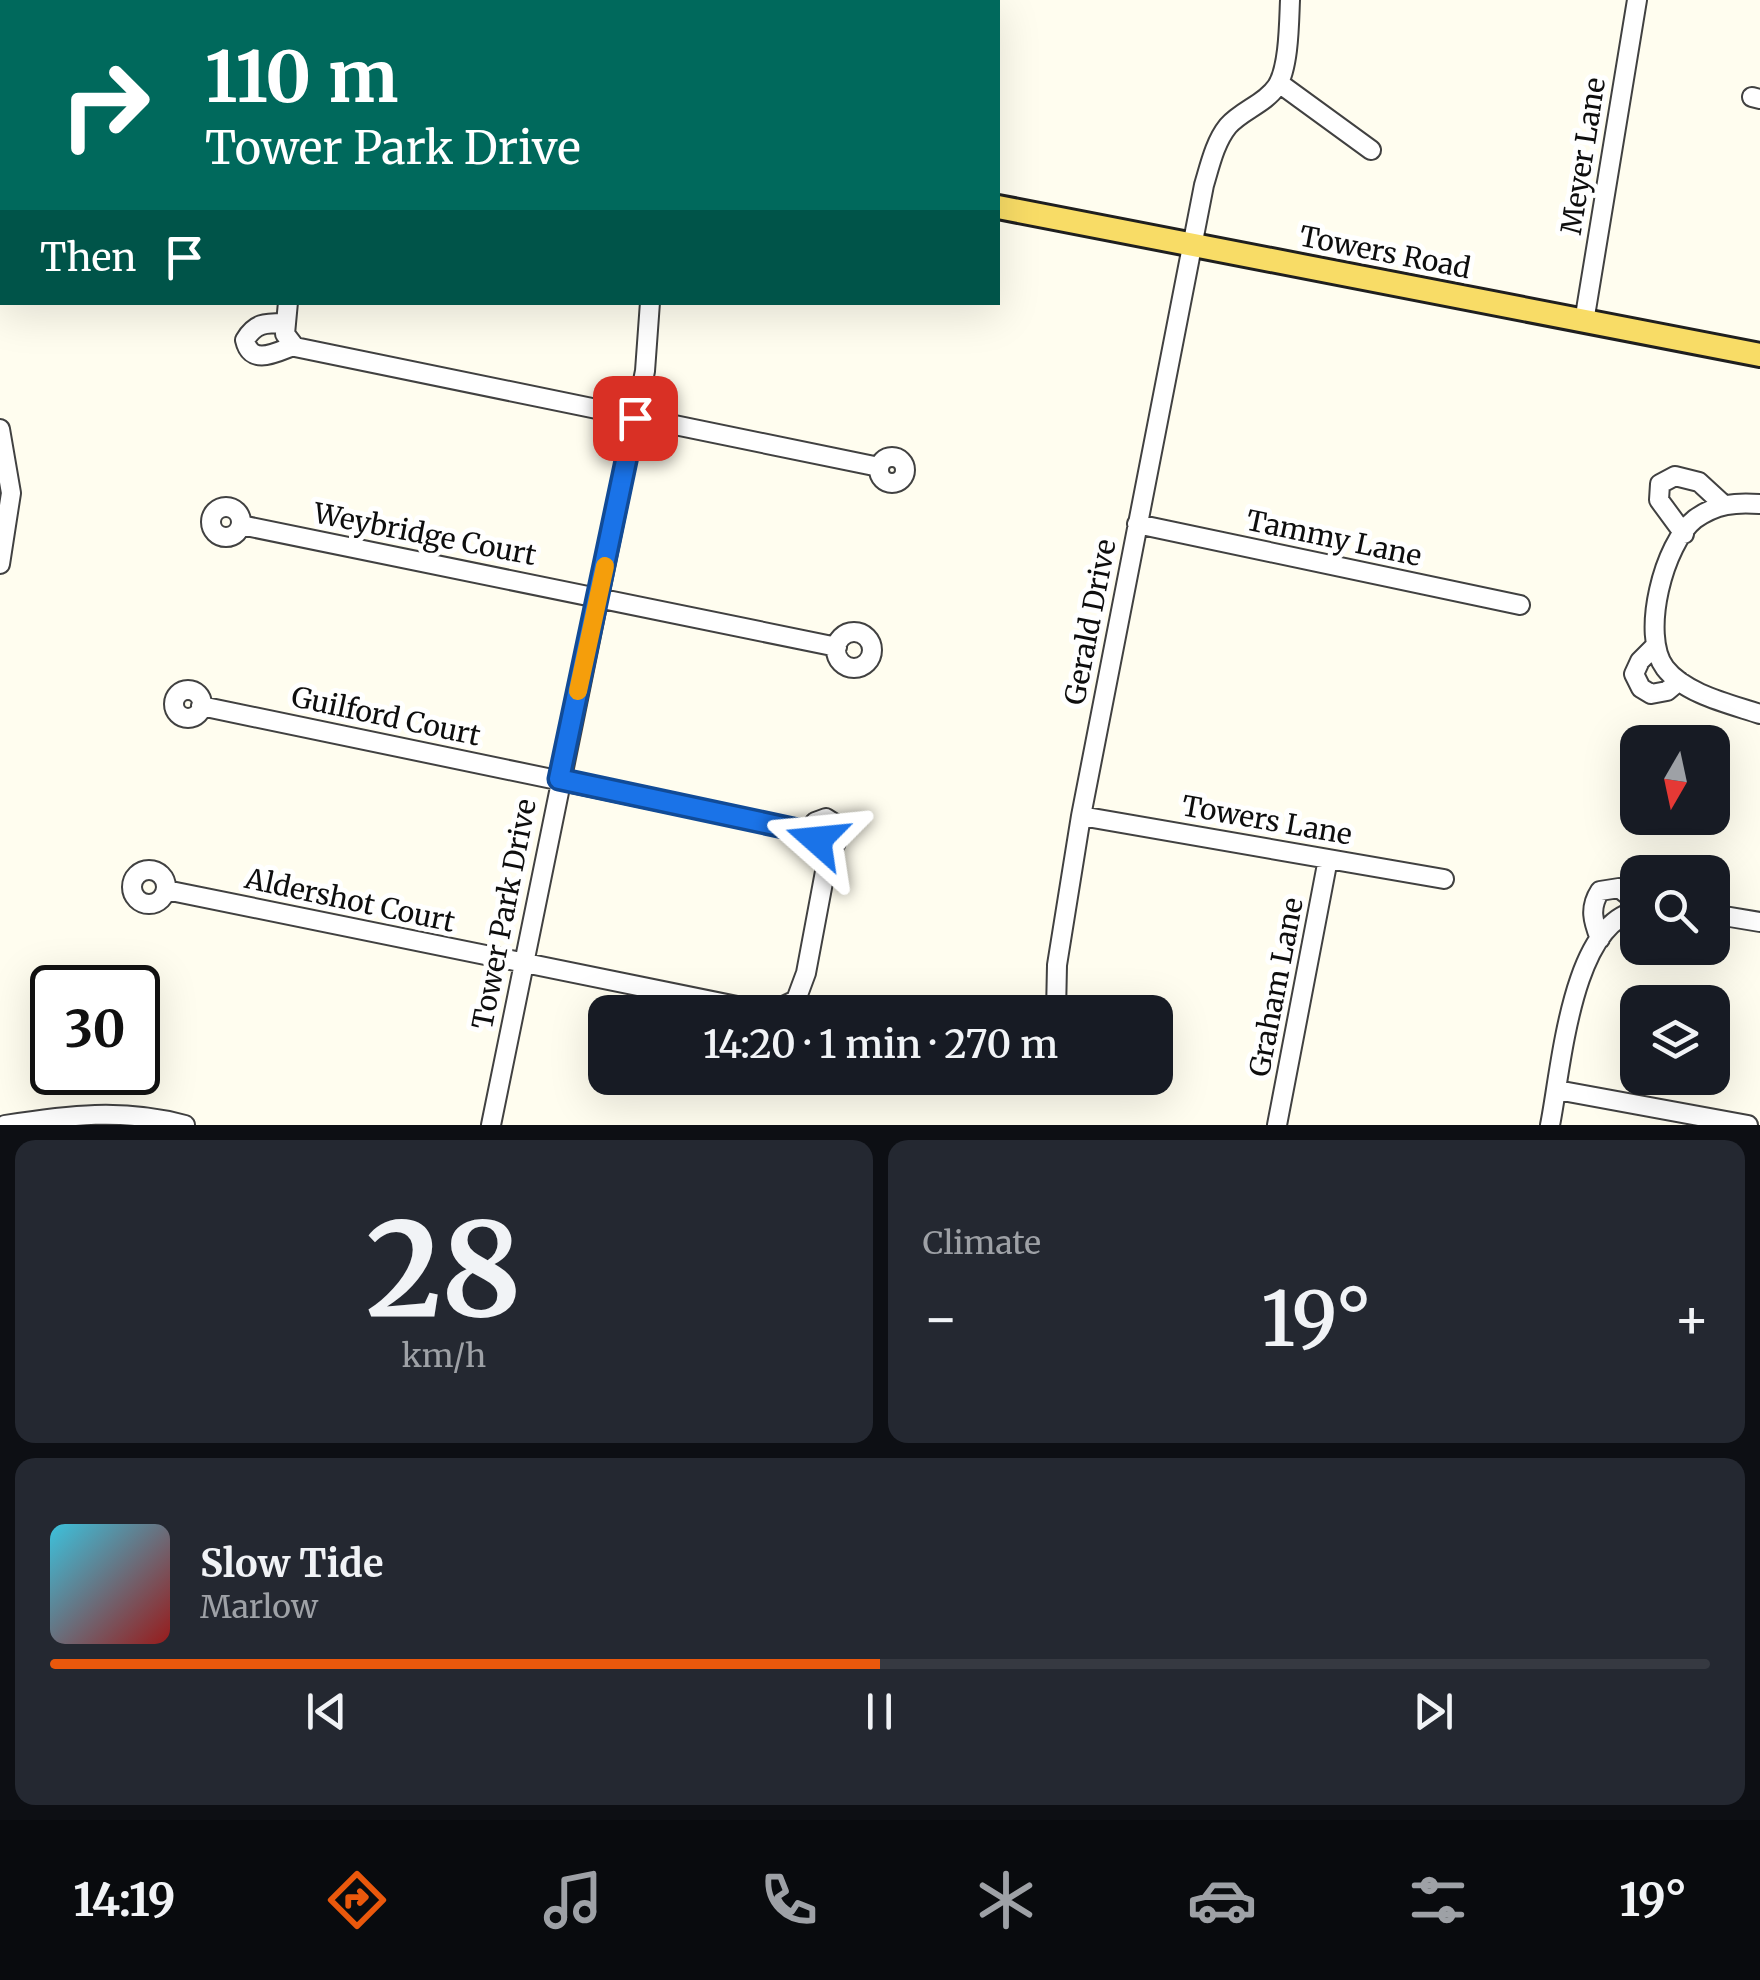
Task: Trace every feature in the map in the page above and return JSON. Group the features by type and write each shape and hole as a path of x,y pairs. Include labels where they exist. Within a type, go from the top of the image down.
{"main road":[{"name":"Towers Road","path":"1000,207 1760,355"}],"street":[{"path":"1290,0 1279,84 1371,150"},
{"name":"Meyer Lane","path":"1584,322 1637,0"},
{"name":"Gerald Drive","path":"1056,995 1057,965 1081,816 1204,184 1228,126 1279,84"},
{"path":"287,305 285,334 293,346"},
{"name":"Tower Park Drive","path":"490,1125 645,372 650,305"},
{"path":"284,324 265,323 252,328 245,340 248,350 255,356 266,356 293,346 879,467"},
{"path":"0,429 11,493 0,564"},
{"path":"1684,534 1659,500 1660,484 1675,476 1698,482 1724,505"},
{"path":"1760,504 1733,502 1690,522 1672,554 1655,602 1656,646 1665,669 1679,681 1723,702 1760,714"},
{"name":"Tammy Lane","path":"1137,524 1520,605"},
{"name":"Weybridge Court","path":"241,525 836,647"},
{"path":"1656,646 1640,661 1634,674 1641,688 1651,694 1668,691 1679,681"},
{"name":"Guilford Court","path":"201,706 807,832 817,840 826,858 800,995"},
{"name":"Towers Lane","path":"1081,816 1444,879"},
{"name":"Graham Lane","path":"1276,1125 1328,859"},
{"path":"1600,939 1592,917 1592,902 1600,891 1620,889"},
{"name":"Aldershot Court","path":"166,890 684,995"},
{"path":"1730,917 1760,922"},
{"path":"1550,1125 1573,1000 1582,972 1604,930 1620,918"},
{"path":"1558,1090 1748,1125"},
{"path":"5,1125 108,1113 148,1116 185,1125"}],"slow traffic":[{"path":"578,691 605,566"}],"route":[{"path":"635,418 559,779 807,832 817,840"}]}
